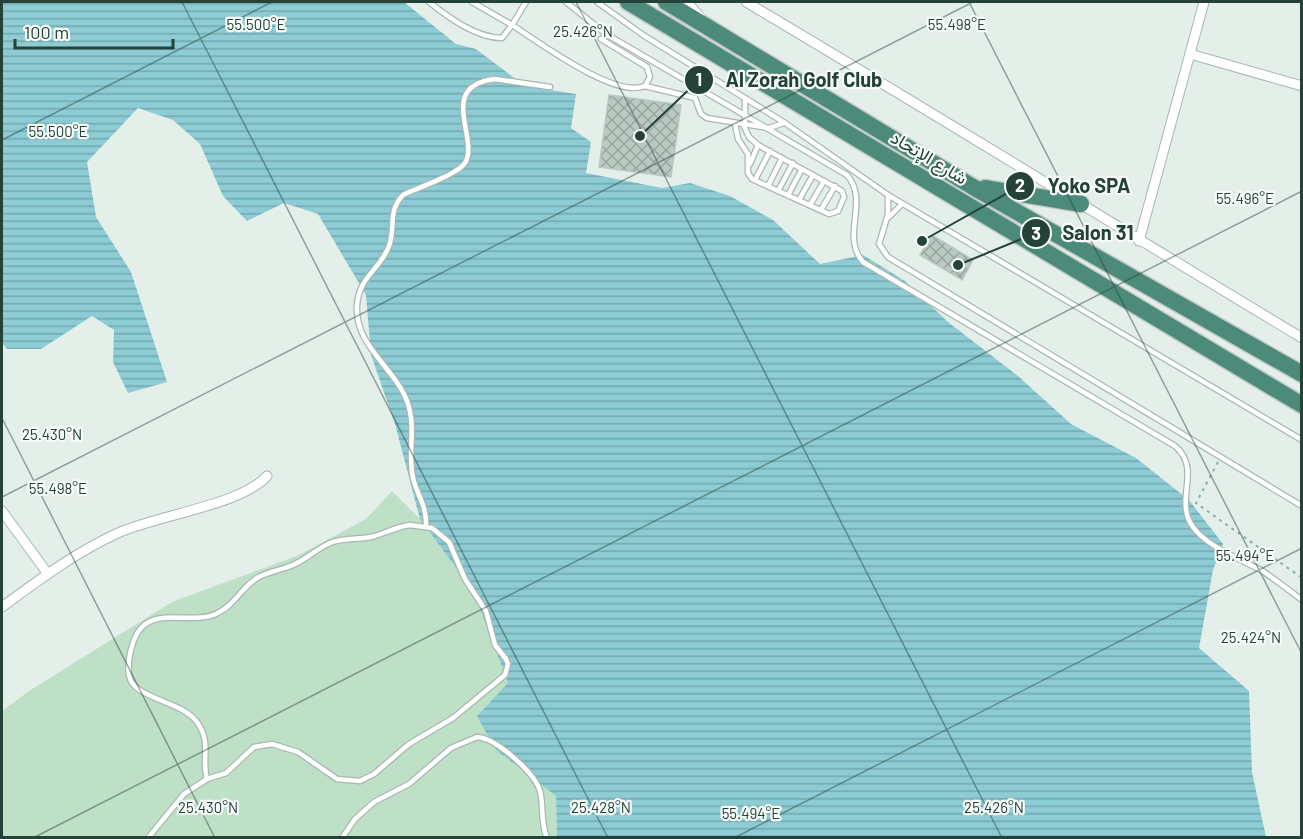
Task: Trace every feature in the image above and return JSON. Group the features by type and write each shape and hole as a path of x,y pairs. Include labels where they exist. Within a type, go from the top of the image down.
{"highway":[{"name":"شارع الإتحاد","path":"628,2 1302,405"},
{"name":"شارع الإتحاد","path":"666,2 973,187 1302,374"},
{"path":"973,187 1082,204"}],"street":[{"path":"685,2 706,26"},
{"path":"746,2 1302,338"},
{"path":"1139,241 1204,2"},
{"path":"1190,54 1302,86"},
{"path":"2,607 82,551 119,532 243,494 267,476"},
{"path":"2,511 48,574"}],"lane":[{"path":"429,2 462,24 499,39 505,37 526,2"},
{"path":"472,2 602,78 631,88 645,86 695,98 704,117 744,126 769,128 785,123"},
{"path":"566,2 606,34 746,114 851,180 858,198 853,242 856,253 863,262 1175,446 1185,456 1190,468 1185,503 1187,516 1194,528 1205,539 1264,573 1302,600"},
{"path":"597,2 657,45 785,123 902,204 1302,440"},
{"path":"601,39 646,67 650,77 645,86"},
{"path":"426,526 426,510 411,470 413,435 410,412 396,380 361,332 357,315 360,289 389,247 392,210 397,202 403,195 455,171 466,162 468,149 463,106 471,90 486,80 495,79 550,87"},
{"path":"735,124 738,139 748,154 749,176 831,214 837,211 844,195 835,186 758,145 749,137 744,126 745,99"},
{"path":"748,170 758,145"},
{"path":"755,180 770,151"},
{"path":"768,186 782,158"},
{"path":"778,190 792,164"},
{"path":"788,195 802,169"},
{"path":"799,200 813,175"},
{"path":"810,205 824,180"},
{"path":"821,210 835,186"},
{"path":"888,195 888,214 879,244 888,257 1302,506"},
{"path":"884,225 902,204"},
{"path":"148,837 184,794 207,779 226,773 254,747 272,744 298,752 337,779 360,781 374,774 415,740 453,718 486,687 505,675 508,664 492,639 486,611 465,579 448,542 439,532 426,526 399,526 367,538 334,541 295,564 258,578 217,614 197,619 155,619 141,628 133,643 129,669 130,681 138,690 184,710 197,723 207,748 207,779"},
{"path":"342,837 355,819 374,802 409,784 452,748 477,737 496,743 535,780 541,796 542,824 547,837"}],"path":[{"path":"1221,457 1196,503 1302,578"}],"green space":[{"path":"392,491 420,519 473,591 508,683 497,750 556,796 557,837 2,837 2,711 29,691 172,602 299,555 366,519"}],"water":[{"path":"2,2 404,2 456,44 476,49 525,86 576,94 571,128 591,142 586,173 662,188 690,183 730,196 773,220 820,264 863,255 905,281 948,322 1018,376 1071,424 1136,458 1189,500 1223,544 1213,570 1199,648 1249,691 1252,772 1266,837 557,837 556,796 496,750 477,716 508,683 473,591 420,519 395,424 371,355 366,295 318,214 284,203 247,221 223,196 200,144 173,120 138,108 87,162 96,217 131,272 167,382 128,393 113,362 114,330 92,316 41,349 7,349 2,343"}],"building":[{"path":"609,95 681,105 671,177 599,167"},
{"path":"932,235 973,260 962,280 920,255"}],"place":[{"name":"Al Zorah Golf Club","path":"640,136"},
{"name":"Yoko SPA","path":"922,241"},
{"name":"Salon 31","path":"958,265"}]}
